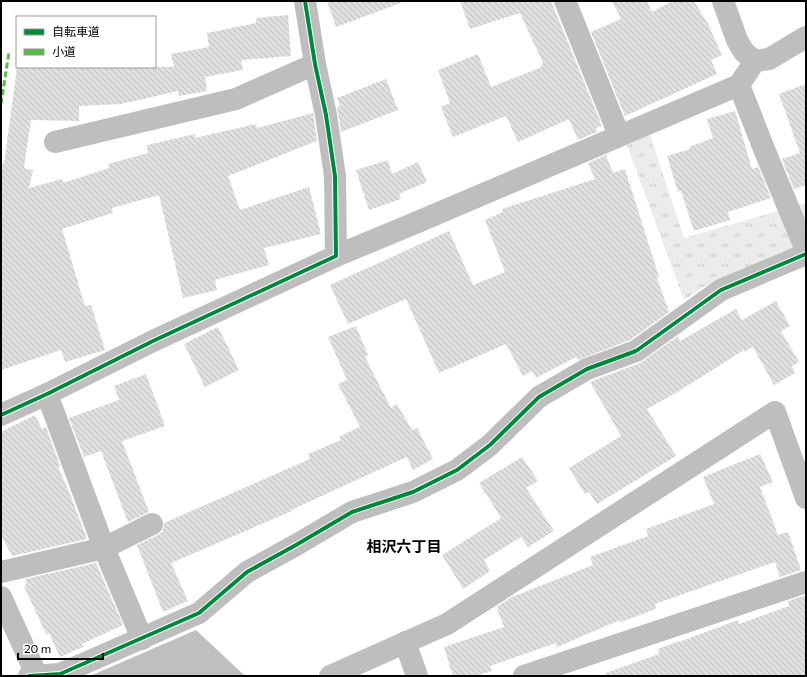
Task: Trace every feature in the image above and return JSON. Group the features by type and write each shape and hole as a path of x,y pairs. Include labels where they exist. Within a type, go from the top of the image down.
{"street":[{"path":"305,1 326,115 335,176 336,256"},
{"path":"565,1 619,135"},
{"path":"723,1 737,40 744,52 755,61"},
{"path":"1,415 47,394 153,341 336,256 420,222 739,84 755,61 769,58 806,37"},
{"path":"55,142 236,99 316,64"},
{"path":"739,84 806,250"},
{"path":"1,597 34,676 60,674 199,613 247,572 352,512 413,492 457,470 490,445 540,397 587,369 636,351 722,290 806,254"},
{"path":"47,394 104,548 142,639"},
{"path":"330,676 447,624 776,412 806,498"},
{"path":"1,572 104,548 152,524"},
{"path":"524,676 806,582"},
{"path":"405,642 417,676"}],"green space":[{"path":"650,135 684,238 806,203 806,246 785,252 702,288 684,300 627,145"}],"shaded area":[{"path":"196,630 245,676 90,676"}],"building":[{"path":"327,1 400,1 401,3 336,27"},
{"path":"460,1 551,1 602,126 596,128 597,132 578,140 569,119 518,142 506,116 453,137 441,107 450,103 438,70 478,54 491,87 542,67 541,64 543,63 520,13 470,29"},
{"path":"612,1 647,1 652,12 672,1 694,1 708,24 722,55 711,60 717,74 625,116 591,32 621,19"},
{"path":"288,15 291,56 241,60 243,70 205,77 207,91 179,96 178,91 121,104 79,106 79,121 31,120 24,168 33,170 29,188 62,179 63,183 109,168 108,164 148,153 147,145 195,134 195,138 256,124 257,128 313,113 317,141 228,176 240,210 309,187 321,234 264,248 269,265 215,280 217,290 183,298 159,195 112,208 113,213 62,229 85,306 91,305 105,350 65,362 61,350 1,370 1,163 4,164 17,68 174,67 171,54 209,47 207,33 256,23 256,18"},
{"path":"386,79 398,110 341,132 337,107 340,106 337,98"},
{"path":"806,84 806,185 794,189 782,159 800,153 779,94"},
{"path":"735,111 752,169 758,167 771,198 728,212 730,220 694,231 681,191 678,192 667,156 690,149 689,147 713,138 707,119"},
{"path":"606,155 613,173 625,169 659,277 657,278 669,312 630,340 578,360 576,357 536,378 532,371 523,376 506,344 439,373 406,299 348,324 330,285 449,231 473,285 505,272 485,220 503,212 502,209 595,179 588,163"},
{"path":"388,160 392,174 418,162 427,182 399,194 401,199 369,210 356,170"},
{"path":"776,301 790,326 781,331 799,362 792,366 795,373 774,385 753,347 744,352 744,350 679,391 647,409 676,456 597,504 589,492 585,494 569,468 621,436 590,382 640,363 678,336 680,341 736,309 742,320"},
{"path":"356,326 368,355 365,357 391,408 397,404 412,430 417,428 433,459 413,470 407,457 291,510 292,511 171,563 188,601 163,612 137,545 163,531 164,523 310,459 308,454 341,440 339,437 360,427 338,384 347,380 328,337"},
{"path":"218,327 239,370 205,387 184,344"},
{"path":"146,374 165,426 122,441 149,512 128,522 101,451 84,457 69,418 119,400 114,386"},
{"path":"35,415 42,429 46,427 60,466 58,467 87,539 12,556 1,535 1,432"},
{"path":"760,454 773,482 760,487 778,535 788,532 801,570 780,577 775,562 655,604 656,609 621,622 620,620 557,647 556,643 490,666 492,671 476,676 453,676 444,647 504,627 498,611 498,606 512,597 593,565 590,557 648,536 646,529 714,504 703,477"},
{"path":"522,457 538,481 526,488 554,531 528,547 521,537 484,560 490,571 463,589 442,555 501,518 479,483"},
{"path":"96,563 123,625 82,644 83,647 60,657 49,633 46,634 24,586 27,584 25,579"},
{"path":"806,595 806,676 607,676 606,673 659,654 658,649 738,620 739,624 789,606 788,601"}],"marked path":[{"path":"1,104 9,52"}],"cycle path":[{"path":"1,415 47,394 153,341 336,256 335,176 326,115 315,64 305,1"},
{"path":"29,676 60,674 199,613 247,572 352,512 413,492 457,470 490,445 539,397 587,369 636,351 721,290 806,254"}],"district":[{"name":"相沢六丁目","path":"404,547"}]}
